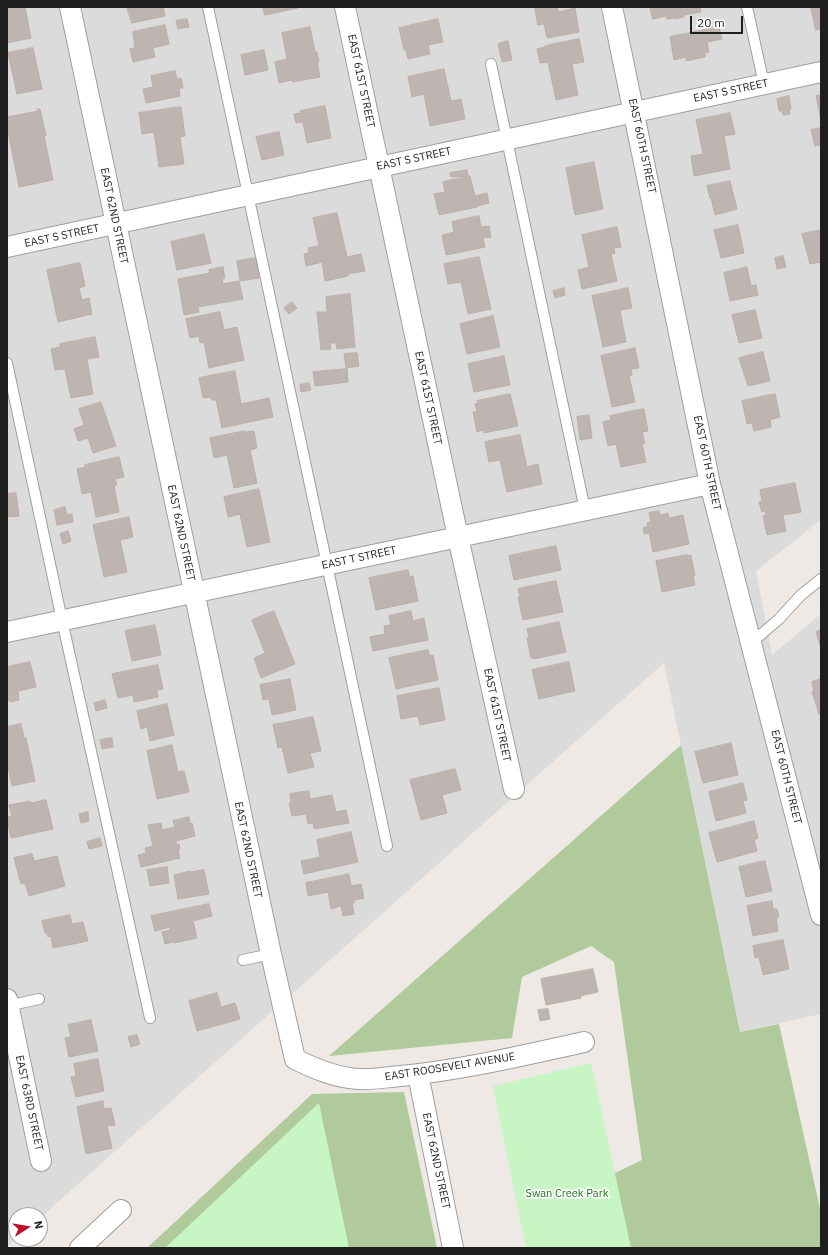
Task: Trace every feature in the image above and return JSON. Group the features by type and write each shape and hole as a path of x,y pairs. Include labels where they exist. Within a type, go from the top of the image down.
{"street":[{"name":"EAST 62ND STREET","path":"70,7 193,593 295,1059"},
{"name":"EAST 61ST STREET","path":"345,7 458,537 514,789"},
{"name":"EAST 60TH STREET","path":"612,7 635,112 710,484 821,915"},
{"name":"EAST S STREET","path":"7,247 821,72"},
{"name":"EAST T STREET","path":"7,632 710,484"},
{"name":"EAST 63RD STREET","path":"7,1003 41,1161"},
{"name":"EAST ROOSEVELT AVENUE","path":"295,1059 314,1069 336,1076 359,1079 418,1074 514,1057 584,1042"},
{"name":"EAST 62ND STREET","path":"418,1074 453,1248"},
{"path":"80,1248 121,1210"}],"lane":[{"path":"208,7 387,846"},
{"path":"747,7 764,84"},
{"path":"491,64 585,510"},
{"path":"7,363 150,1018"},
{"path":"751,643 779,619 801,595 821,578"},
{"path":"243,960 271,954"},
{"path":"7,1003 38,999"}],"shaded area":[{"path":"7,7 821,7 821,520 756,571 772,655 821,614 821,1014 740,1032 664,663 48,1211 48,1207 8,1207 7,1247"}],"green space":[{"path":"681,745 740,1032 779,1024 821,1213 821,1248 600,1248 588,1186 642,1160 614,962 591,946 522,977 512,1038 329,1056"},
{"name":"Swan Creek Park","path":"591,1063 631,1248 526,1248 493,1086"},
{"path":"404,1092 437,1248 147,1248 312,1094"},
{"path":"319,1103 349,1248 165,1248"}],"building":[{"path":"7,7 25,7 31,38 7,43"},
{"path":"127,7 163,7 165,16 132,23"},
{"path":"263,7 298,7 298,8 265,15"},
{"path":"535,7 557,7 558,12 575,8 579,32 547,38 544,24 538,25"},
{"path":"650,7 700,7 701,12 684,15 684,17 675,19 667,19 666,16 653,19"},
{"path":"811,7 821,7 821,29 816,30"},
{"path":"187,19 189,27 178,29 176,21"},
{"path":"438,19 443,42 428,45 430,54 408,59 406,50 404,50 399,28"},
{"path":"165,25 169,44 153,48 155,57 133,62 130,49 135,48 133,32"},
{"path":"310,27 315,52 317,52 319,62 317,62 320,77 279,83 275,62 287,59 282,33"},
{"path":"719,27 722,39 707,42 709,52 705,53 705,57 686,61 686,57 674,60 670,37"},
{"path":"579,39 584,62 572,64 578,95 556,100 548,62 540,63 537,49"},
{"path":"508,41 512,60 502,62 498,44"},
{"path":"33,48 42,89 17,94 8,53"},
{"path":"264,50 268,70 245,75 241,55"},
{"path":"444,69 451,101 461,99 465,119 430,126 424,94 412,97 408,77"},
{"path":"175,71 177,79 181,78 183,88 179,88 180,96 146,103 143,89 153,87 151,76"},
{"path":"821,95 821,121 816,96"},
{"path":"789,96 791,109 789,109 790,114 783,115 782,111 779,111 777,99"},
{"path":"325,106 331,138 307,143 303,122 296,123 294,114 301,113 300,111"},
{"path":"181,107 185,136 180,137 184,164 159,167 154,132 142,134 139,113"},
{"path":"37,109 40,109 46,135 44,135 53,180 19,187 7,126 7,117 38,111"},
{"path":"730,113 735,134 724,136 730,169 694,176 691,156 703,154 696,120"},
{"path":"821,128 821,145 815,146 811,130"},
{"path":"279,132 284,155 262,160 256,137"},
{"path":"594,162 603,209 575,215 566,168"},
{"path":"467,170 468,176 451,177 450,173"},
{"path":"470,176 475,196 487,193 489,203 439,215 434,194 445,192 443,182"},
{"path":"730,181 737,209 715,215 707,186"},
{"path":"337,213 347,257 361,254 365,271 348,274 348,276 325,281 322,262 306,266 304,254 309,253 308,248 319,246 313,218"},
{"path":"479,216 481,227 489,226 491,237 483,238 485,247 446,255 442,235 454,232 452,222"},
{"path":"738,225 744,253 721,258 714,230"},
{"path":"617,227 621,247 614,248 615,253 611,254 617,281 582,289 578,270 589,267 582,235"},
{"path":"821,230 821,262 810,264 802,234"},
{"path":"204,234 211,263 177,270 171,242"},
{"path":"783,256 786,267 777,269 775,258"},
{"path":"479,257 491,309 468,314 461,282 448,284 444,264"},
{"path":"256,258 259,278 240,281 237,261"},
{"path":"80,263 85,286 79,288 82,300 89,298 92,314 58,322 47,270"},
{"path":"223,267 225,278 222,279 223,284 239,281 243,299 198,307 199,312 184,315 178,279 210,273 209,270"},
{"path":"747,267 751,286 756,285 758,295 730,301 724,273"},
{"path":"564,288 565,295 555,298 553,291"},
{"path":"628,288 632,308 620,310 626,342 603,347 592,296"},
{"path":"350,294 355,347 337,349 336,343 330,343 331,349 321,350 317,312 327,312 326,297"},
{"path":"292,302 297,308 289,314 284,308"},
{"path":"755,310 762,338 739,343 732,315"},
{"path":"220,312 224,330 237,327 244,360 209,368 204,342 200,343 199,336 190,338 186,319"},
{"path":"493,316 500,347 467,354 460,324"},
{"path":"95,337 99,357 87,359 93,394 71,398 65,369 55,370 51,349 60,347 60,344"},
{"path":"635,348 639,368 631,369 632,375 629,376 635,402 612,407 601,356"},
{"path":"763,352 770,381 748,386 739,358"},
{"path":"357,353 359,366 346,368 344,354"},
{"path":"504,356 510,385 474,392 468,364"},
{"path":"347,369 348,382 315,386 313,372"},
{"path":"235,371 241,404 269,398 273,417 222,428 216,400 212,400 211,397 203,398 199,378"},
{"path":"309,383 311,390 301,392 300,385"},
{"path":"510,394 518,426 484,433 483,430 477,432 473,412 477,412 475,404 478,403 477,401"},
{"path":"775,394 780,417 770,420 771,427 754,431 752,423 747,424 742,401"},
{"path":"101,402 116,446 93,453 88,438 78,441 74,429 84,425 79,409"},
{"path":"644,409 648,431 642,432 645,443 642,444 646,462 621,467 616,444 608,446 603,422 611,420 610,416"},
{"path":"589,415 592,438 580,440 577,417"},
{"path":"245,431 254,431 257,448 250,450 257,483 234,488 227,455 214,458 210,438"},
{"path":"520,435 527,467 538,464 542,484 507,492 500,460 489,462 485,442"},
{"path":"119,457 124,477 115,479 117,485 114,486 119,512 96,517 91,492 82,494 77,469 85,467 85,465"},
{"path":"795,483 801,512 783,515 786,531 767,535 763,516 766,515 765,511 762,512 759,502 762,501 760,490"},
{"path":"259,489 270,542 247,547 240,514 228,517 224,497"},
{"path":"16,493 19,516 7,517 7,494"},
{"path":"65,507 67,515 72,514 73,522 57,525 54,510"},
{"path":"659,511 661,519 661,515 668,513 669,518 683,515 689,544 653,552 649,533 644,534 643,528 648,526 647,523 651,522 649,513"},
{"path":"129,517 133,537 120,540 127,572 104,577 93,525"},
{"path":"68,531 71,541 63,544 60,534"},
{"path":"556,546 561,570 514,580 509,556"},
{"path":"691,555 695,585 662,592 656,561"},
{"path":"408,570 410,577 413,576 418,601 376,610 369,578"},
{"path":"556,581 563,612 523,620 518,597 520,597 518,589"},
{"path":"274,611 295,664 261,678 254,658 265,653 252,620"},
{"path":"411,611 413,621 424,618 428,640 373,651 370,637 385,634 384,626 391,625 389,616"},
{"path":"559,622 566,652 534,659 531,658 527,638 529,638 527,629"},
{"path":"155,625 161,655 132,661 125,631"},
{"path":"821,630 821,649 816,632"},
{"path":"428,650 430,656 433,655 438,680 396,689 389,658"},
{"path":"30,662 36,687 18,691 19,700 10,702 10,700 7,700 7,667"},
{"path":"569,662 575,691 539,699 532,670"},
{"path":"158,665 163,689 157,690 158,697 134,702 133,695 118,698 112,674"},
{"path":"290,679 296,710 272,715 269,699 263,700 260,685"},
{"path":"821,679 821,714 819,714 812,692 814,691 812,682"},
{"path":"439,688 445,720 420,725 418,716 401,719 397,696"},
{"path":"105,700 107,708 96,711 94,703"},
{"path":"167,704 174,735 150,741 147,727 141,729 137,711"},
{"path":"313,717 321,751 310,753 314,767 288,773 282,747 278,748 273,725"},
{"path":"21,724 24,738 26,738 35,781 12,786 7,762 7,727"},
{"path":"112,738 113,747 102,749 100,740"},
{"path":"731,743 738,775 703,783 695,752"},
{"path":"172,745 178,772 184,771 189,792 157,799 147,751"},
{"path":"455,769 461,790 442,795 447,813 421,820 410,780"},
{"path":"743,783 747,800 743,801 746,813 716,821 709,792"},
{"path":"309,791 310,799 332,795 336,812 346,810 349,823 314,829 313,823 308,824 306,814 292,816 289,803 291,803 290,794"},
{"path":"46,800 53,829 11,838 7,820 7,817 12,816 9,805"},
{"path":"88,812 89,821 81,823 79,814"},
{"path":"189,817 195,836 176,841 177,845 179,844 180,849 178,850 180,858 141,867 138,855 146,853 145,848 153,846 148,825 161,823 162,830 175,827 173,821"},
{"path":"754,821 758,838 754,840 757,851 717,862 709,833"},
{"path":"351,832 358,862 304,874 301,861 320,857 317,840"},
{"path":"100,838 102,846 89,849 87,842"},
{"path":"32,854 34,861 57,856 65,886 29,896 25,883 21,884 14,858"},
{"path":"765,861 772,891 746,897 739,867"},
{"path":"167,867 169,883 150,886 147,870"},
{"path":"204,870 209,894 178,899 174,875 190,871"},
{"path":"349,874 351,886 361,884 364,898 354,900 354,903 352,903 354,914 343,916 341,906 331,909 328,892 308,896 306,883"},
{"path":"772,901 773,909 777,909 779,917 776,918 778,931 753,936 747,906"},
{"path":"209,904 212,916 193,921 197,938 165,944 162,932 170,930 170,927 155,931 151,916"},
{"path":"70,915 72,924 83,922 88,941 53,948 51,936 48,937 47,933 45,933 42,921"},
{"path":"783,940 789,969 763,975 759,957 755,958 753,946"},
{"path":"593,969 598,992 580,996 581,998 546,1005 541,979"},
{"path":"217,993 221,1007 235,1003 240,1019 197,1031 189,1001"},
{"path":"548,1009 550,1019 540,1021 538,1010"},
{"path":"91,1020 98,1051 69,1057 65,1038 71,1037 68,1025"},
{"path":"137,1035 140,1044 131,1047 128,1037"},
{"path":"98,1059 104,1091 76,1097 71,1077 76,1076 74,1064"},
{"path":"103,1101 104,1109 111,1108 115,1125 107,1126 112,1148 86,1154 77,1107"}]}
